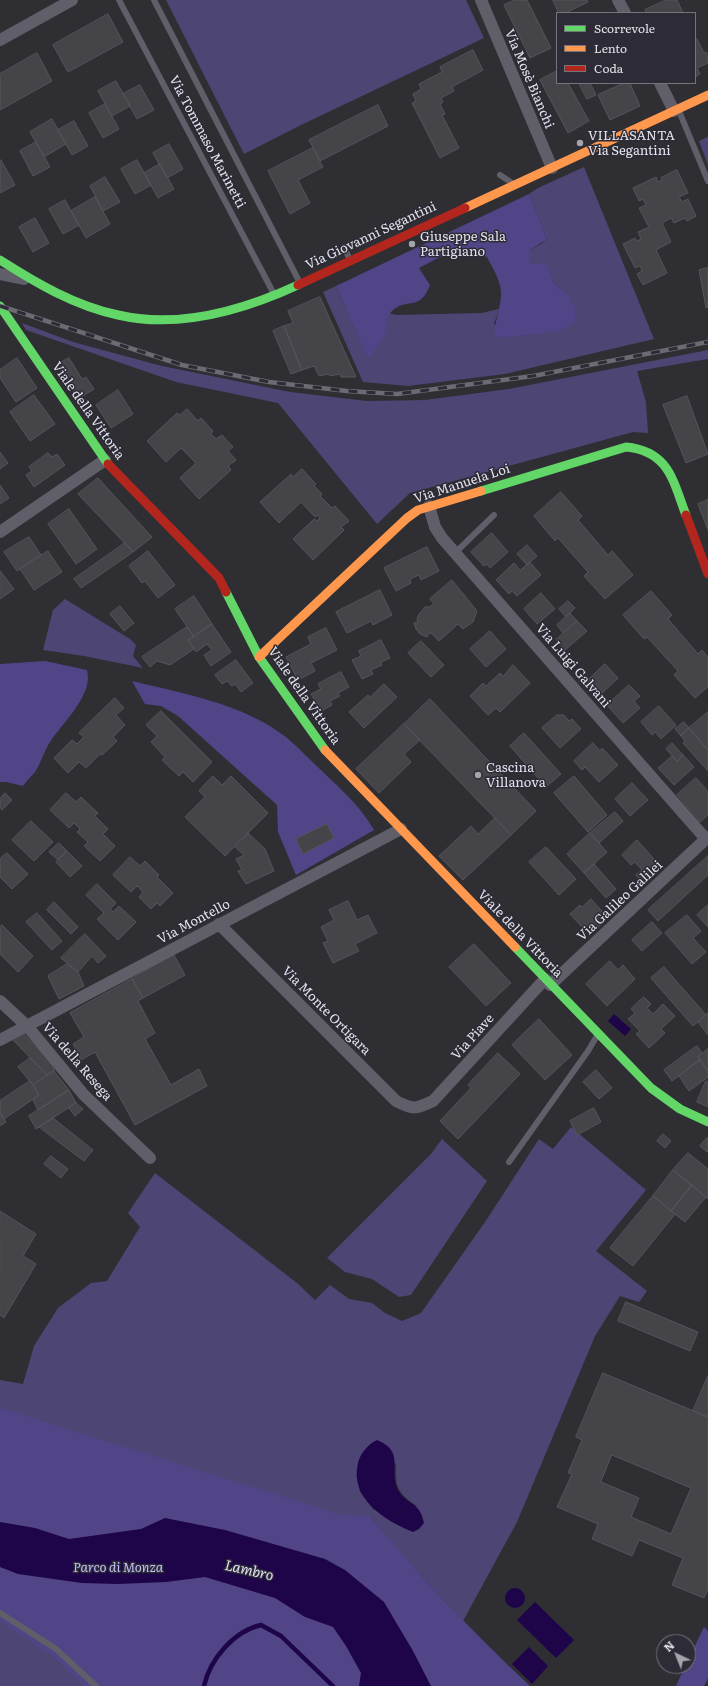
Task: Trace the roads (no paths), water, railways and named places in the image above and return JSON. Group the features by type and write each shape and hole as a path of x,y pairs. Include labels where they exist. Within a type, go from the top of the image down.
{"street":[{"path":"0,40 72,0"},
{"name":"Via Mosè Bianchi","path":"481,0 552,168"},
{"path":"618,0 624,12"},
{"path":"661,84 676,110"},
{"name":"Via Giovanni Segantini","path":"0,260 32,281 53,292 97,308 139,318 160,320 217,313 275,295 350,262 708,95"},
{"name":"Via Giovanni Segantini","path":"0,274 32,281"},
{"name":"Viale della Vittoria","path":"0,306 105,460 218,578 259,656 321,746 651,1088 680,1109 708,1122"},
{"name":"Via Manuela Loi","path":"259,656 407,518 418,510 626,448 637,448 647,452 658,458 669,470 708,574"},
{"path":"0,532 105,460"},
{"name":"Via Luigi Galvani","path":"428,506 435,527 454,553 707,838"},
{"name":"Via Montello","path":"0,1040 28,1027 219,924 401,829"},
{"name":"Via Galileo Galilei","path":"548,982 707,838"},
{"name":"Via Monte Ortigara","path":"219,924 396,1101 408,1107 417,1108"},
{"name":"Via Piave","path":"417,1108 433,1101 548,982"},
{"name":"Via della Resega","path":"0,1001 28,1027 84,1095 150,1158"}],"lane":[{"name":"Via Tommaso Marinetti","path":"119,0 275,295"},
{"name":"Via Tommaso Marinetti","path":"154,0 300,284"},
{"path":"676,110 708,181"},
{"path":"500,175 514,185"},
{"path":"344,247 350,262"},
{"path":"454,553 494,515"},
{"path":"508,1162 588,1051 598,1034"},
{"path":"0,1613 56,1649 96,1686"}],"water":[{"path":"614,1014 631,1029 625,1036 608,1021"},
{"path":"377,1440 386,1445 394,1456 395,1483 398,1490 405,1499 420,1511 422,1516 424,1523 419,1529 413,1532 391,1522 381,1515 364,1497 359,1487 357,1476 359,1460 368,1447"},
{"name":"Lambro","path":"165,1518 225,1530 325,1559 345,1570 384,1602 413,1651 431,1686 359,1686 361,1673 346,1646 333,1627 305,1617 275,1598 205,1577 166,1582 118,1584 82,1583 18,1574 0,1567 0,1522 35,1528 69,1539 141,1529"},
{"path":"515,1588 522,1591 525,1598 522,1605 515,1608 508,1605 505,1598 508,1591"},
{"path":"535,1602 574,1640 556,1658 517,1620"},
{"path":"529,1647 548,1666 532,1684 512,1664"}],"waterway":[{"path":"204,1686 212,1666 225,1648 242,1633 261,1625 281,1636 333,1686"}],"railway":[{"path":"0,306 182,365 269,382 347,391 397,394 533,376 708,342"}],"place":[{"name":"VILLASANTA Via Segantini","path":"580,143"},
{"name":"Giuseppe Sala Partigiano","path":"412,244"},
{"name":"Cascina Villanova","path":"478,775"}],"park label":[{"name":"Parco di Monza","path":"118,1568"}]}
